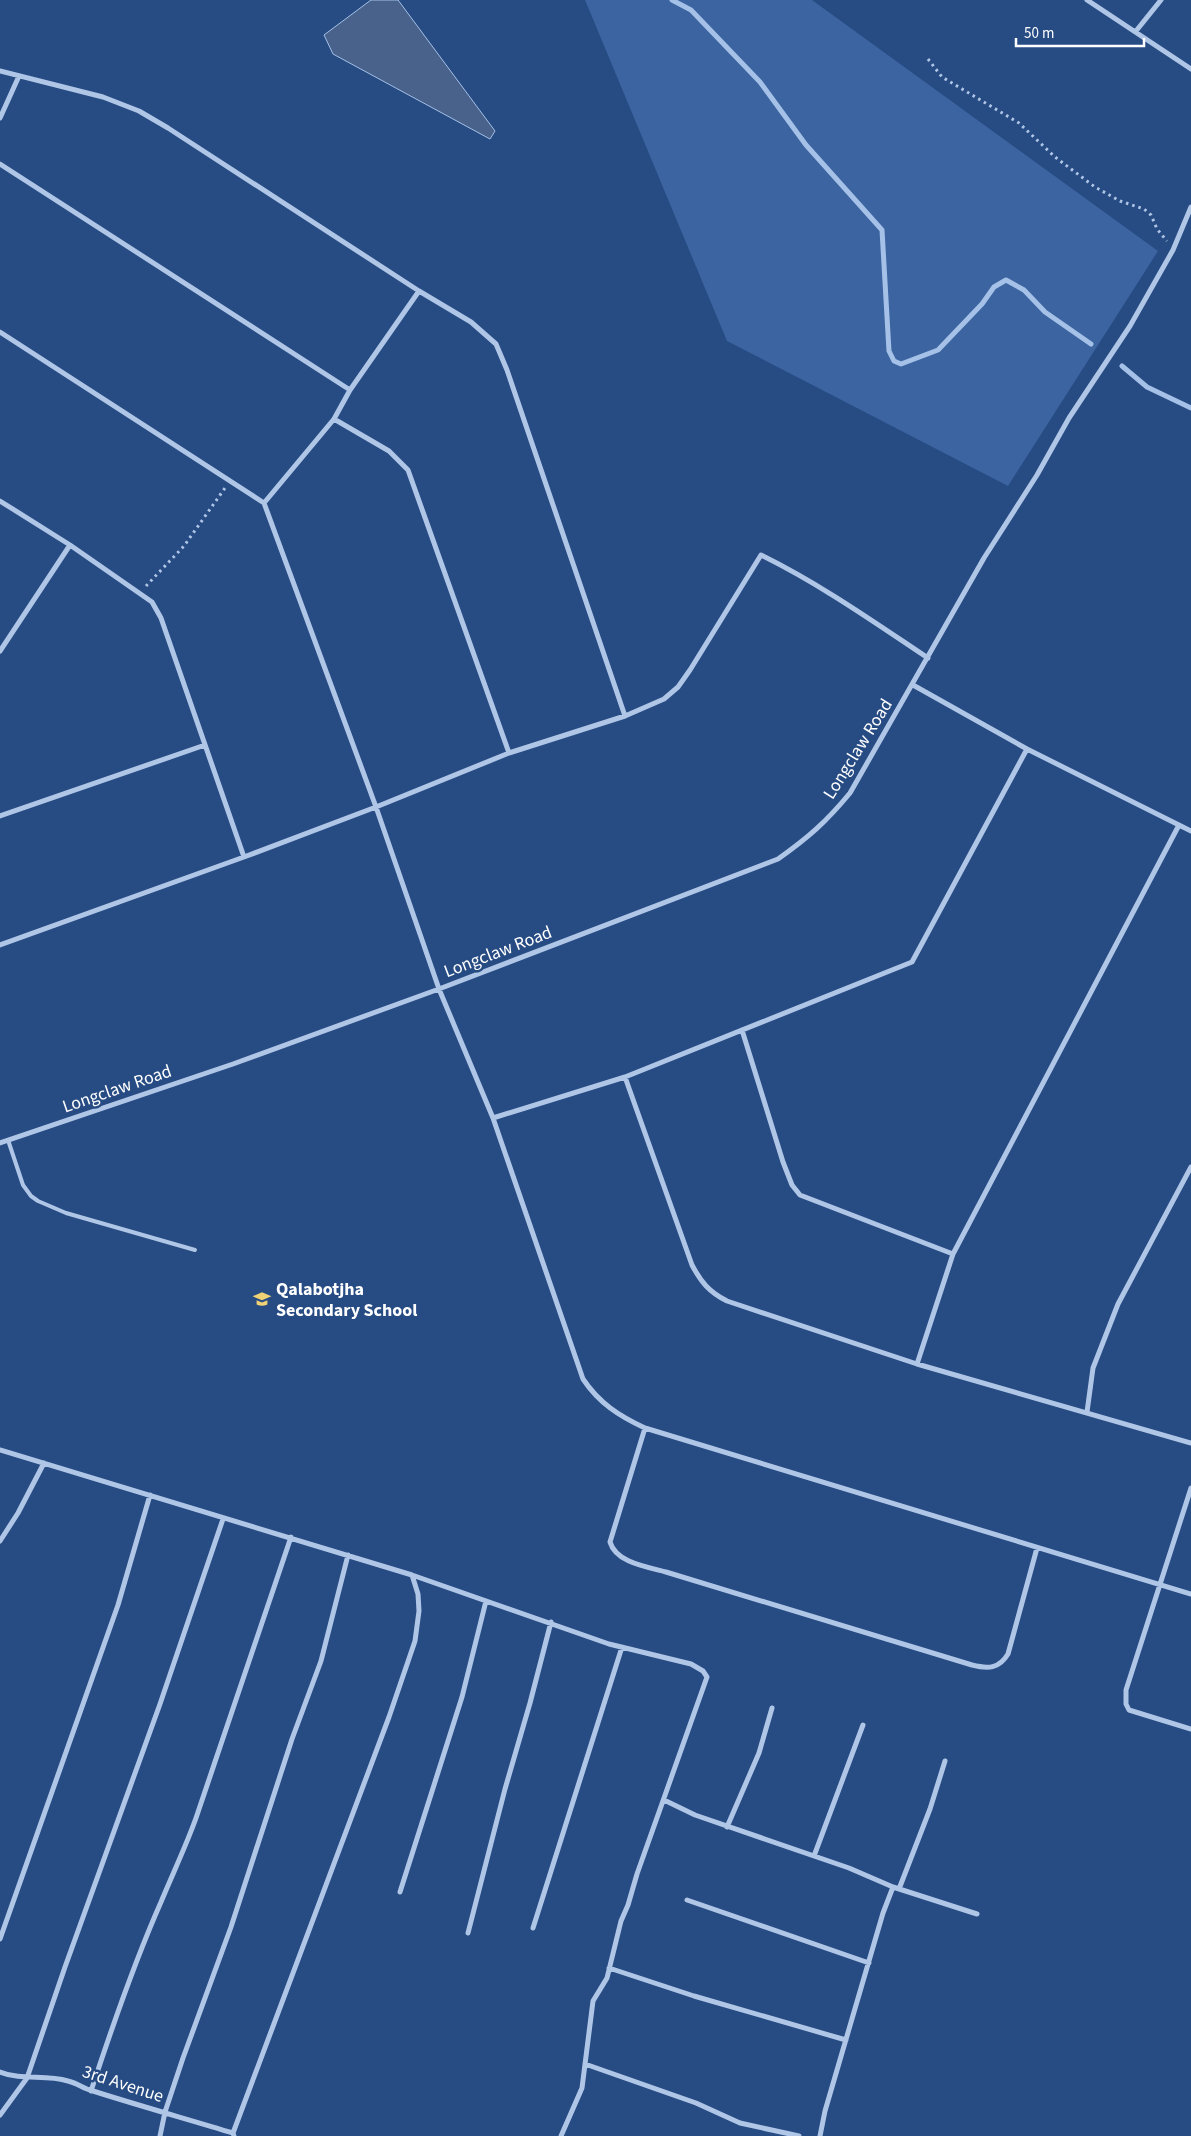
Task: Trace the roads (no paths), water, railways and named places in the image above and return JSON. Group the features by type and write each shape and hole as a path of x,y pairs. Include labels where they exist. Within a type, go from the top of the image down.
{"street":[{"path":"1087,0 1191,69"},
{"path":"1136,31 1161,0"},
{"path":"0,71 103,97 139,111 419,291 471,322 496,344 625,716"},
{"path":"0,118 19,76"},
{"path":"0,164 350,390"},
{"name":"Longclaw Road","path":"0,1143 233,1064 439,989 778,859 823,825 850,793 914,685 984,558 1038,475 1069,418 1130,326 1173,250 1191,207"},
{"path":"264,503 334,419 350,390 419,291"},
{"path":"0,332 264,503 376,807 439,989 493,1118 583,1379 593,1395 610,1409 645,1428 1191,1594"},
{"path":"334,419 388,451 408,470 509,753"},
{"path":"0,501 70,545 152,602 162,618 244,857"},
{"path":"0,651 70,545"},
{"path":"0,945 244,857 376,807 509,753 625,716 664,698 678,687 761,555 784,566 845,602 928,658"},
{"path":"914,685 1027,749 1191,831"},
{"path":"0,816 205,745"},
{"path":"493,1118 625,1078 912,962 1027,749"},
{"path":"917,1364 953,1254 1180,825"},
{"path":"742,1030 783,1162 792,1185 800,1195 953,1254"},
{"path":"625,1078 692,1264 705,1286 712,1293 727,1301 917,1364 1191,1443"},
{"path":"1087,1412 1093,1368 1118,1304 1191,1167"},
{"path":"645,1428 610,1542 614,1551 623,1559 972,1666 991,1668 1000,1664 1008,1654 1037,1548"},
{"path":"0,1450 412,1575 517,1613 551,1622 622,1647 691,1664 703,1671 707,1677 636,1874 607,1978 593,2001 582,2088 563,2136"},
{"path":"0,1540 18,1512 44,1463"},
{"path":"1191,1488 1126,1690 1126,1704 1130,1710 1191,1729"},
{"path":"0,1939 118,1605 150,1495"},
{"path":"0,2115 27,2078 160,1704 223,1518"},
{"path":"91,2091 116,2015 161,1902 187,1843 291,1537"},
{"path":"160,2136 165,2112 183,2058 231,1927 292,1739 321,1661 348,1555"},
{"path":"234,2135 382,1736 415,1641 419,1611 418,1594 412,1575"},
{"path":"400,1892 462,1697 486,1601"},
{"path":"468,1933 551,1622"},
{"path":"533,1928 622,1647"},
{"path":"727,1827 759,1753 772,1708"},
{"path":"814,1856 863,1725"},
{"path":"820,2136 824,2111 883,1913 896,1888 930,1809 945,1761"},
{"path":"664,1800 727,1827 856,1871 896,1888 977,1914"},
{"path":"687,1900 869,1963"},
{"path":"609,1968 694,1996 846,2040"},
{"path":"585,2064 696,2103 740,2123 799,2136"},
{"name":"3rd Avenue","path":"0,2072 16,2078 52,2077 70,2081 91,2091 165,2112 234,2135"}],"lane":[{"path":"8,1140 23,1185 31,1196 38,1201 66,1213 195,1250"}],"waterway":[{"path":"672,0 691,10 760,82 806,145 882,230 889,351 894,361 901,364 938,350 982,304 994,287 1006,280 1024,290 1045,312 1091,344"},
{"path":"1122,366 1147,387 1191,408"}],"place":[{"name":"Qalabotjha Secondary School","path":"262,1299"}]}
